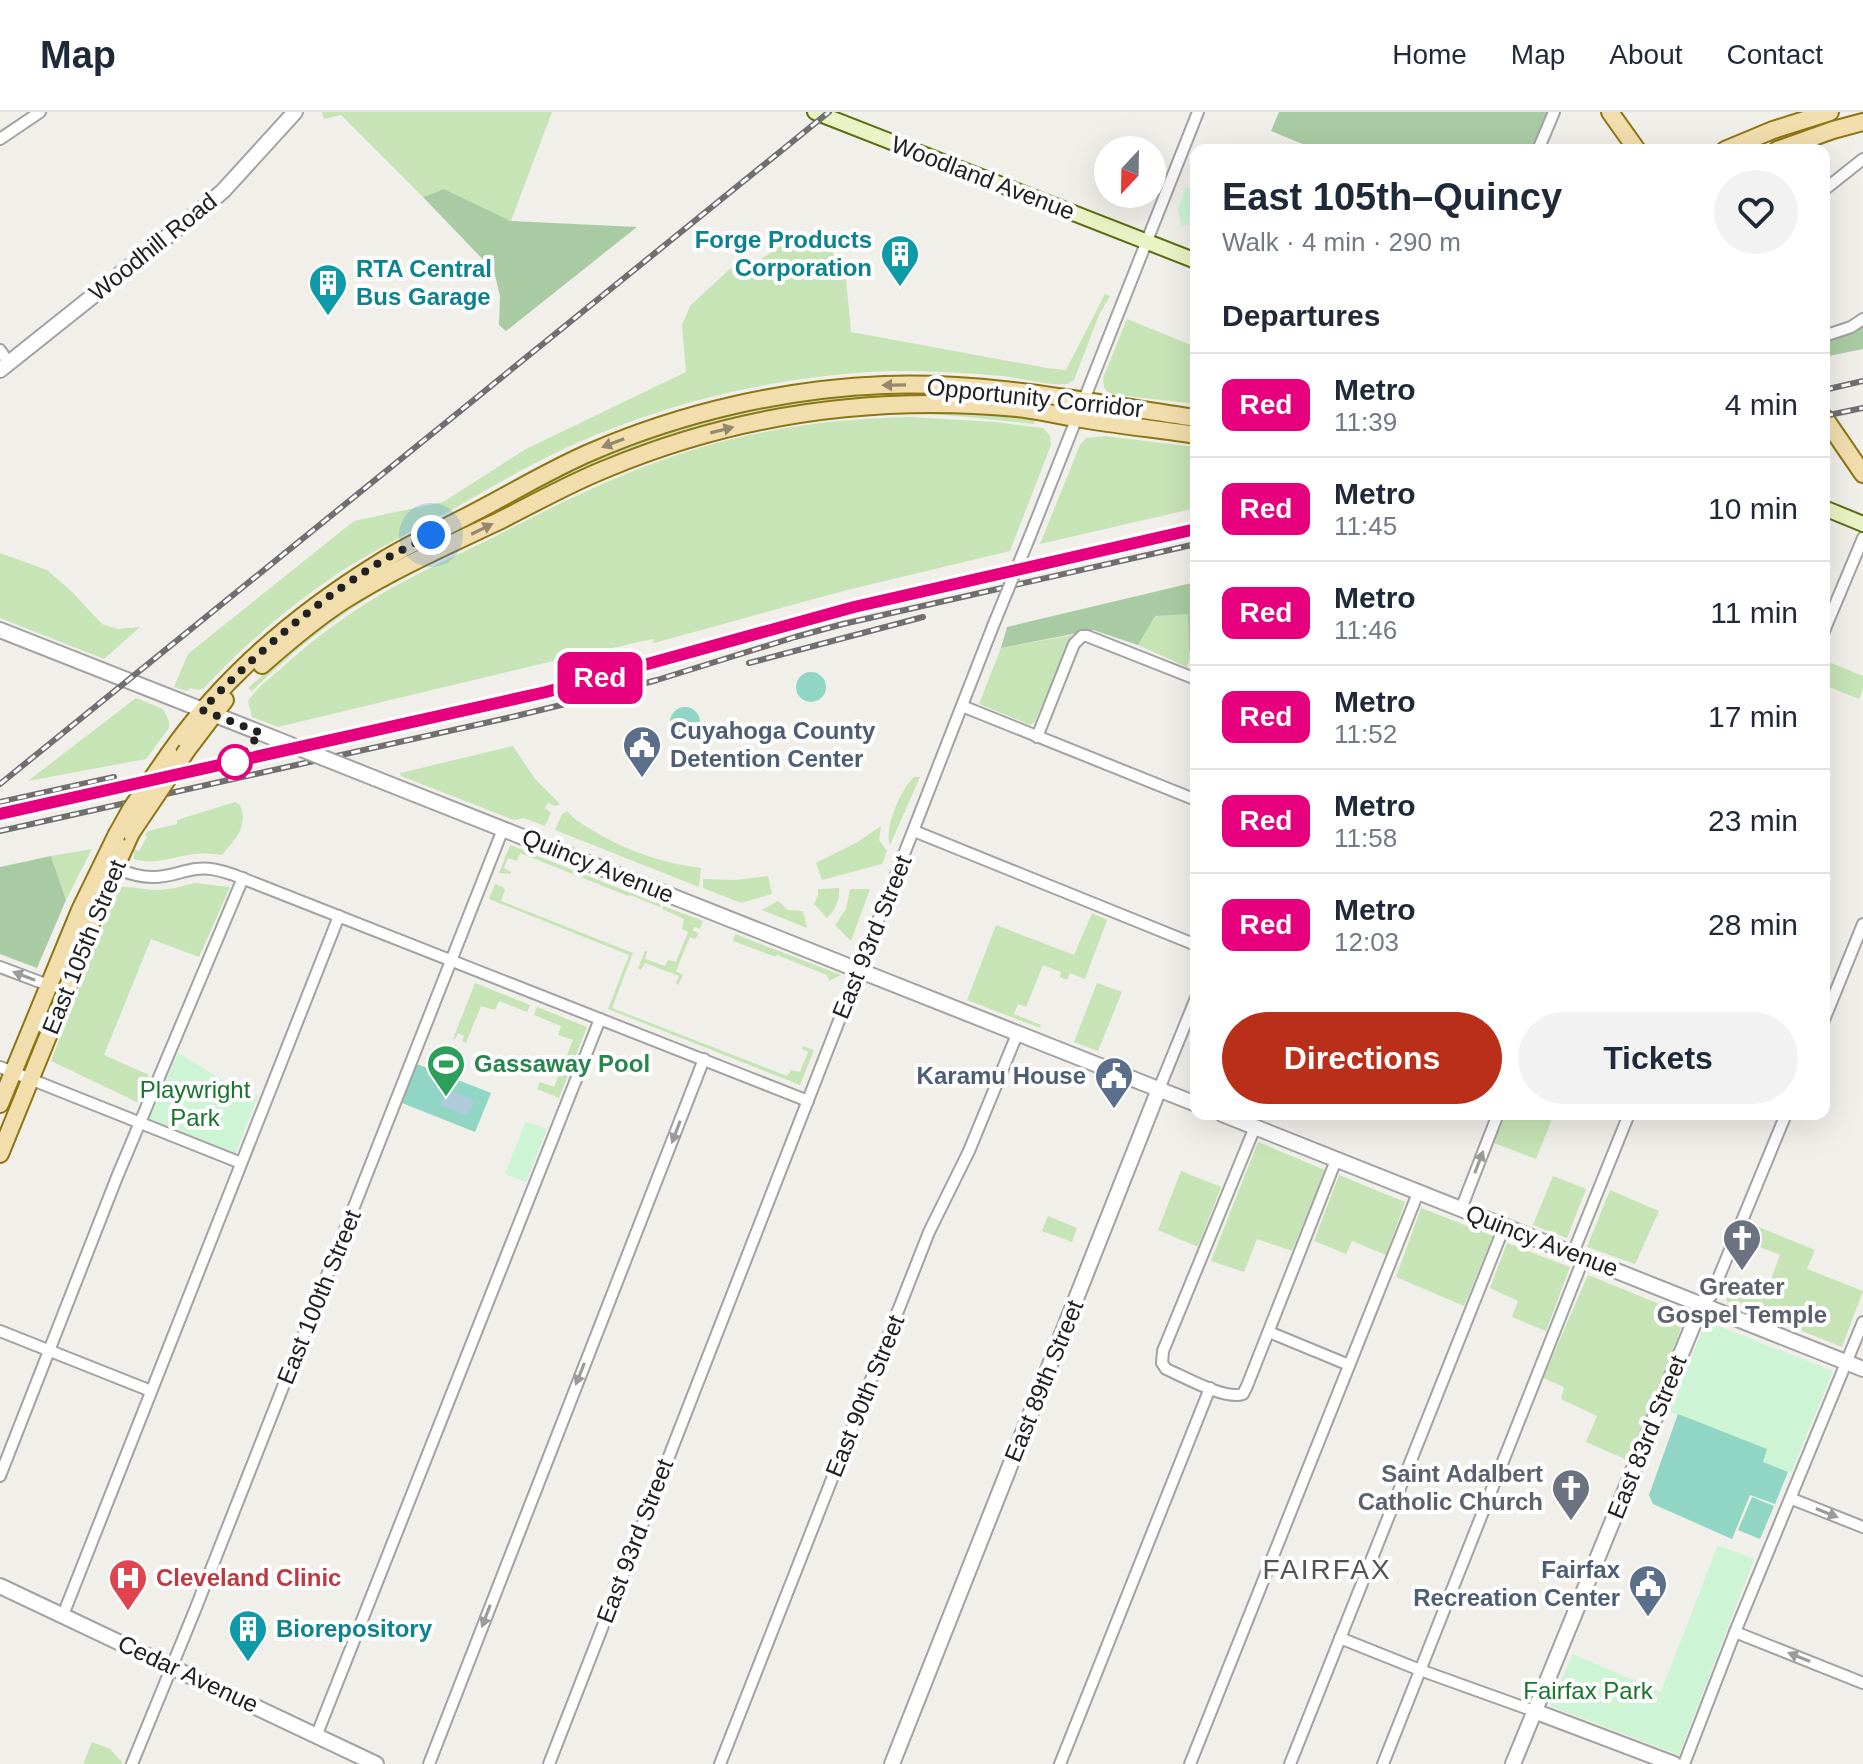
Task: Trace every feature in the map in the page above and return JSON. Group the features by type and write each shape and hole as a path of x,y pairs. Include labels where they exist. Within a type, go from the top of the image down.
{"main road":[{"name":"Woodland Avenue","path":"815,112 1190,259"},
{"path":"1610,112 1633,144"},
{"path":"1739,144 1830,112"},
{"path":"1794,144 1863,122"},
{"name":"Opportunity Corridor","path":"169,754 271,642 383,560 591,452 644,432 746,403 851,387 907,385 964,386 1190,417"},
{"name":"Opportunity Corridor","path":"187,750 208,712 277,651 352,596 404,567 605,469 696,437 824,410 911,404 1034,410 1190,434"},
{"path":"1830,426 1863,474"},
{"path":"1830,510 1863,524"},
{"name":"East 105th Street","path":"0,1104 6,1069 48,985 80,910 123,835 187,750"},
{"name":"East 105th Street","path":"0,1154 115,868 131,809 169,754"}],"street":[{"path":"0,139 40,112"},
{"name":"Woodhill Road","path":"5,366 223,191 295,112"},
{"name":"East 93rd Street","path":"549,1764 993,626 1198,112"},
{"path":"1541,144 1554,112"},
{"path":"1830,185 1863,159"},
{"path":"1830,334 1863,319"},
{"path":"0,350 5,366"},
{"path":"1830,617 1863,538"},
{"name":"Quincy Avenue","path":"0,630 1190,1102"},
{"path":"1037,737 1079,637 1087,636 1190,677"},
{"path":"962,706 1190,798"},
{"name":"East 100th Street","path":"132,1764 503,829"},
{"path":"914,831 1190,943"},
{"path":"115,868 132,875 154,877 209,869 243,878 808,1101"},
{"path":"0,1476 140,1122 243,878"},
{"path":"63,1615 339,916"},
{"path":"1830,1005 1863,924"},
{"path":"0,967 48,985"},
{"name":"East 89th Street","path":"892,1764 1190,1013"},
{"path":"317,1734 600,1019"},
{"name":"East 90th Street","path":"720,1764 929,1232 969,1151 1018,1032"},
{"path":"429,1764 704,1059"},
{"path":"6,1069 241,1163"},
{"name":"Quincy Avenue","path":"1237,1120 1863,1369"},
{"path":"1461,1209 1496,1120"},
{"path":"1383,1764 1579,1255 1627,1120"},
{"name":"East 83rd Street","path":"1513,1764 1702,1303 1711,1296 1784,1120"},
{"path":"1255,1127 1163,1351 1162,1363 1166,1369 1210,1388 1225,1394 1243,1394 1336,1160"},
{"path":"1190,1764 1418,1193"},
{"path":"1290,1764 1504,1227"},
{"path":"1684,1764 1863,1322"},
{"path":"0,1331 151,1391"},
{"path":"1269,1332 1349,1365"},
{"path":"1060,1764 1210,1388"},
{"path":"1792,1499 1863,1527"},
{"name":"Cedar Avenue","path":"0,1586 376,1764"},
{"path":"1735,1632 1863,1683"},
{"path":"1340,1638 1674,1764"}],"green space":[{"path":"322,112 552,112 511,221 444,189 423,197 341,115 324,119"},
{"path":"1279,112 1554,112 1541,144 1302,144 1271,131"},
{"path":"1186,187 1190,189 1190,224 1181,226 1178,209"},
{"path":"444,189 511,221 637,227 506,331 499,325 500,296 494,271 423,197"},
{"path":"798,235 829,245 846,279 851,332 1066,370 1105,294 1110,296 1099,315 1074,380 1068,384 929,372 874,372 819,377 710,397 604,431 523,469 337,574 267,627 204,688 190,688 187,691 174,687 188,654 354,521 443,502 526,449 686,372 682,325 690,306 733,266 738,274"},
{"path":"1127,319 1190,345 1190,403 1109,394 1103,378"},
{"path":"1863,319 1863,349 1830,356 1830,333"},
{"path":"930,390 997,397 889,395 822,401 803,408 758,415 418,553 430,543 589,458 702,418 806,397"},
{"path":"906,410 995,413 1035,418 1034,424 929,414 838,418 764,429 654,460 569,495 384,589 323,629 252,691 248,688 310,633 400,575 641,460 778,422"},
{"path":"910,417 1043,428 1050,436 1051,445 1010,551 847,590 654,643 653,639 553,661 278,727 252,717 248,701 256,691 350,614 414,576 580,494 643,467 741,437 825,422"},
{"path":"1105,436 1190,446 1190,509 1040,544 1080,445 1086,438"},
{"path":"0,553 47,570 102,624 118,629 140,627 104,659 0,618"},
{"path":"1190,583 1189,652 1188,614 1155,616 1138,645 1093,630 1001,648 1007,627"},
{"path":"1188,614 1190,658 1187,667 1138,645 1155,615"},
{"path":"1072,635 1035,722 1030,725 979,704 1001,648"},
{"path":"1830,662 1863,676 1859,699 1830,687"},
{"path":"811,672 822,676 826,687 822,698 811,702 800,698 796,687 800,676"},
{"path":"136,698 163,709 169,721 169,728 146,759 28,781"},
{"path":"685,707 696,711 700,722 696,733 685,737 674,733 670,722 674,711"},
{"path":"513,746 535,779 560,804 555,806 548,803 545,808 551,813 545,826 524,818 514,820 400,773"},
{"path":"914,777 920,777 890,845 889,829 895,809"},
{"path":"235,802 240,805 242,826 222,855 197,854 154,861 134,859 134,849 139,851 148,831 177,824 177,820"},
{"path":"567,811 592,830 631,850 701,868 699,887 555,830 562,814"},
{"path":"881,826 879,840 887,851 882,864 822,880 816,863 856,843"},
{"path":"510,845 661,905 628,896 520,853 517,861 508,858 504,868 511,874 499,873"},
{"path":"92,849 66,900 51,856"},
{"path":"51,856 66,900 37,968 0,954 0,867"},
{"path":"768,876 772,894 741,903 703,888 703,879 735,880"},
{"path":"195,883 230,887 199,957 151,939 104,1055 149,1075 137,1102 51,1061 117,888 161,890"},
{"path":"495,884 505,890 501,901 633,953 612,1008 787,1076 791,1070 800,1072 808,1052 802,1049 803,1046 814,1050 800,1085 608,1009 629,955 489,899"},
{"path":"839,888 837,904 827,918 814,904 818,889"},
{"path":"850,889 870,889 851,941 835,925 846,909"},
{"path":"778,901 788,910 803,911 807,928 762,910"},
{"path":"663,906 703,921 700,929 694,927 693,931 699,933 695,939 690,937 676,971 683,975 678,985 679,976 645,963 641,970 638,968 645,951 645,959 665,966 668,960 676,962 688,932 682,929 684,919 662,909"},
{"path":"1092,913 1107,920 1085,979 1070,973 1067,980 1060,977 1061,972 1043,965 1026,1007 1018,1004 1014,1014 1041,1025 1040,1028 967,1000 996,925 1074,955"},
{"path":"735,934 841,975 829,981 827,975 733,941"},
{"path":"475,983 530,1005 527,1012 499,1001 495,1010 481,1006 466,1043 462,1041 464,1036 458,1033 453,1039"},
{"path":"1097,983 1122,992 1098,1051 1074,1042"},
{"path":"537,1007 587,1027 559,1098 537,1089 540,1082 554,1087 573,1040 558,1035 561,1026 534,1015"},
{"name":"Playwright Park","path":"178,1053 233,1086 258,1096 234,1157 148,1122"},
{"name":"Gassaway Pool","path":"417,1064 491,1093 475,1132 402,1103"},
{"path":"1504,1120 1552,1120 1536,1159 1494,1143"},
{"path":"526,1121 547,1129 526,1182 505,1174"},
{"path":"1258,1142 1325,1170 1292,1251 1257,1239 1244,1272 1211,1261"},
{"path":"1181,1171 1221,1187 1198,1247 1158,1230"},
{"path":"1339,1175 1405,1202 1386,1255 1352,1241 1346,1254 1314,1241"},
{"path":"1553,1176 1586,1189 1567,1238 1533,1225"},
{"path":"1610,1190 1659,1211 1635,1264 1587,1247"},
{"path":"1421,1208 1493,1236 1464,1306 1396,1277"},
{"path":"1048,1216 1077,1228 1072,1242 1042,1231"},
{"path":"1754,1225 1815,1250 1807,1269 1863,1291 1842,1347 1726,1301 1734,1281 1766,1293 1780,1255 1748,1242"},
{"path":"1507,1243 1570,1267 1546,1331 1512,1317 1518,1301 1490,1288"},
{"path":"1588,1275 1685,1317 1632,1462 1586,1442 1597,1416 1561,1399 1564,1387 1543,1378"},
{"path":"1706,1321 1833,1371 1791,1473 1762,1462 1767,1449 1670,1412"},
{"path":"1678,1414 1767,1449 1763,1462 1788,1472 1775,1504 1750,1495 1732,1539 1653,1504 1649,1495"},
{"path":"1752,1497 1774,1506 1760,1539 1738,1530"},
{"name":"Fairfax Park","path":"1718,1545 1754,1559 1679,1755 1550,1706 1573,1654 1661,1692"},
{"path":"92,1742 110,1749 121,1764 83,1764"}],"water":[{"path":"446,1089 475,1100 468,1116 440,1105"}],"railway":[{"path":"0,784 829,112"},
{"path":"1830,389 1863,381"},
{"path":"1830,415 1863,408"},
{"path":"0,814 546,692 854,607 1190,530"},
{"path":"0,831 516,716 657,680 843,624 1190,545"},
{"path":"749,663 923,617"},
{"path":"0,802 114,777"}],"metro line":[{"name":"Red","path":"0,814 546,692 854,607 1190,530"}],"place":[{"name":"Forge Products Corporation","path":"900,288"},
{"name":"RTA Central Bus Garage","path":"328,317"},
{"name":"Cuyahoga County Detention Center","path":"642,779"},
{"name":"Gassaway Pool","path":"446,1098"},
{"name":"Karamu House","path":"1114,1110"},
{"name":"Greater Gospel Temple","path":"1742,1272"},
{"name":"Saint Adalbert Catholic Church","path":"1571,1522"},
{"name":"Cleveland Clinic","path":"128,1612"},
{"name":"Fairfax Recreation Center","path":"1648,1618"},
{"name":"Biorepository","path":"248,1663"}],"district":[{"name":"FAIRFAX","path":"1327,1569"}],"route":[{"path":"235,762 261,733 202,710 271,642 302,617 383,560 431,535"}]}
